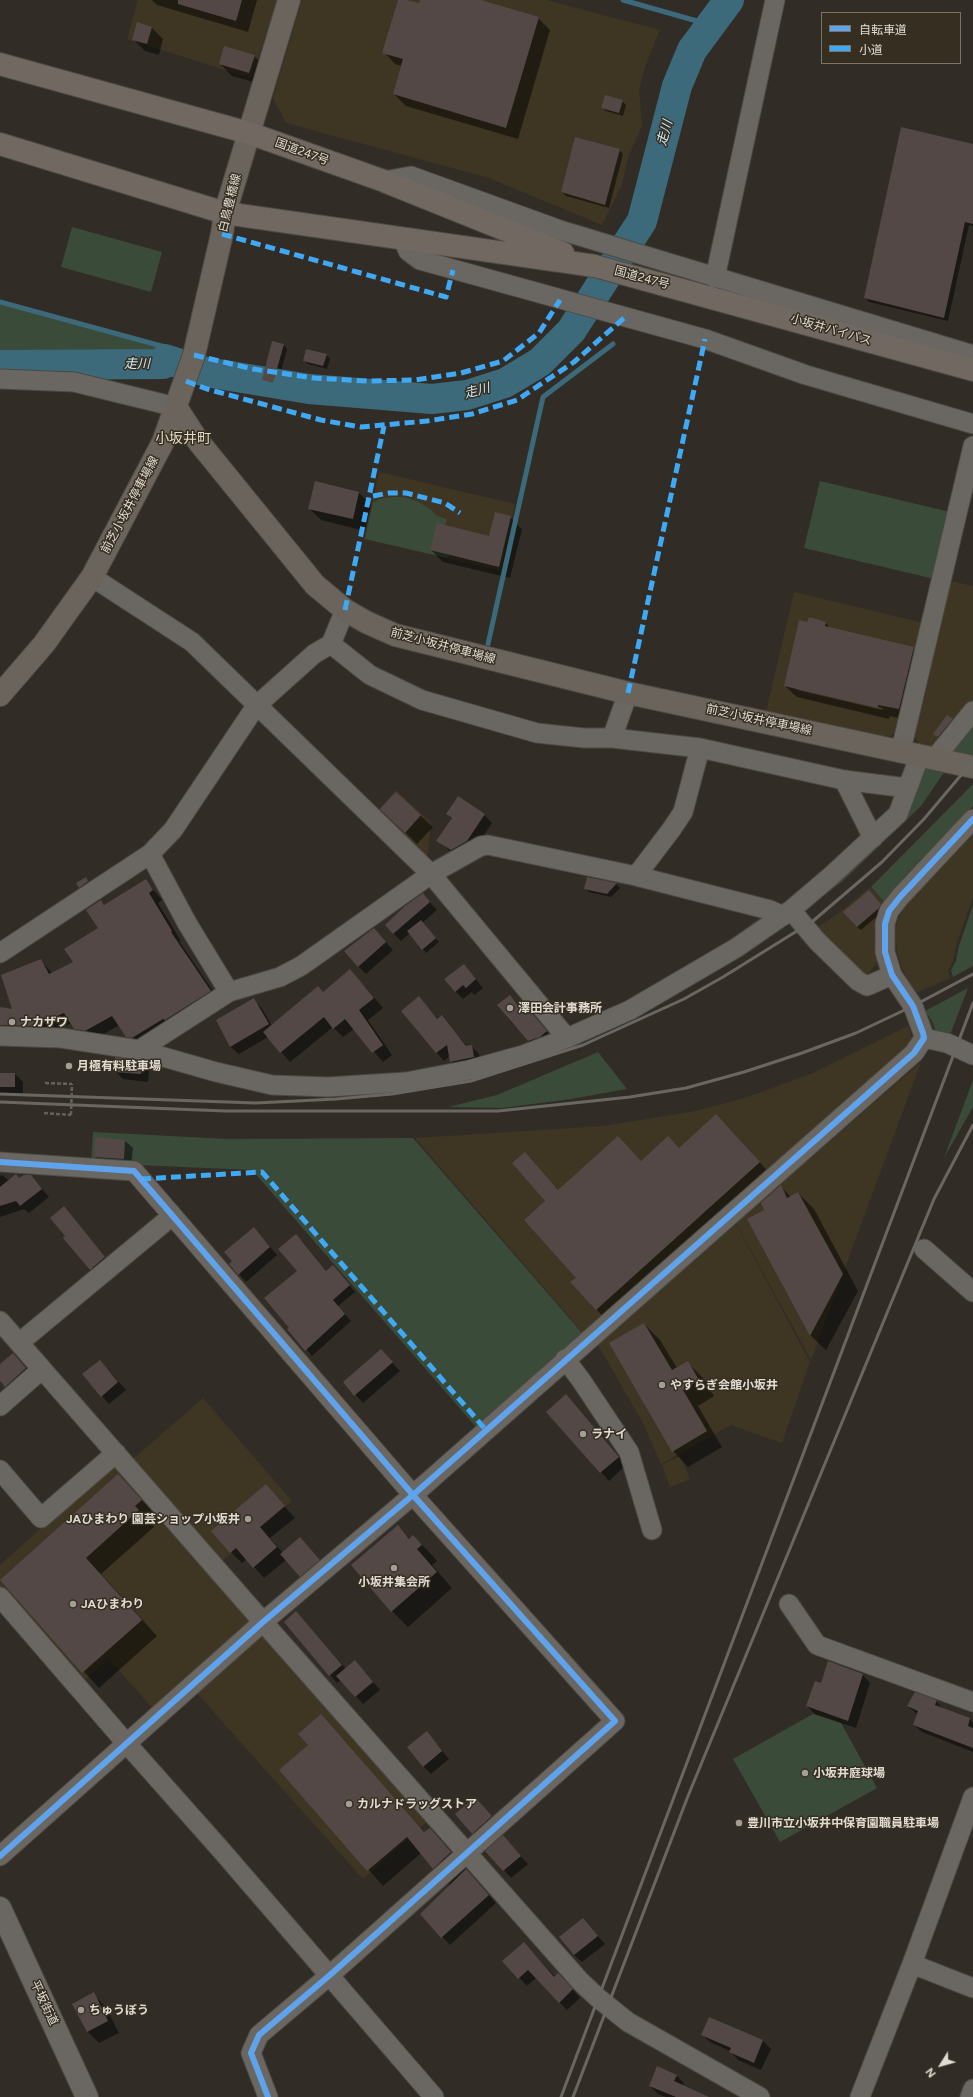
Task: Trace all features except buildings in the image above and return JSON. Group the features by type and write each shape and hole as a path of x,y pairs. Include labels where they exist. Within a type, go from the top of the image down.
{"highway":[{"name":"国道247号","path":"0,64 249,133 384,181 595,266"},
{"name":"国道247号","path":"0,144 225,213 595,266 688,290"},
{"name":"小坂井バイパス","path":"688,290 973,370"}],"main road":[{"name":"白鳥豊橋線","path":"176,407 194,355 222,234 225,213 289,0"},
{"name":"前芝小坂井停車場線","path":"0,695 44,644 92,577 164,442 176,407"},
{"name":"前芝小坂井停車場線","path":"176,407 198,441 290,557 315,585 345,610 395,635 628,693 973,767"}],"street":[{"path":"716,278 775,0"},
{"path":"384,181 411,176 560,230 973,355"},
{"path":"403,239 408,251 420,260 705,339 806,375 973,424"},
{"path":"0,379 74,382 176,407"},
{"path":"0,1036 61,1038 139,1050 216,1072 272,1085 328,1087 406,1082 469,1070 523,1055 567,1038 630,1010 692,974 787,913 873,838 898,814 919,755 973,446"},
{"path":"92,577 192,642 256,706 431,874 567,1038"},
{"path":"0,954 150,854 173,830 256,706 314,654 331,644 345,610"},
{"path":"331,644 370,675 422,700 537,733 584,738 612,738 700,748 844,780 907,788"},
{"path":"612,738 628,693"},
{"path":"919,755 973,711"},
{"path":"636,876 683,812 700,748"},
{"path":"844,780 873,838"},
{"path":"0,1856 263,1622 413,1495 565,1359 914,1053 924,1038 921,1024 913,1006 892,975 885,952 885,924 889,911 919,874 973,818"},
{"path":"139,1050 228,992 280,978 301,966 431,874 481,846 488,845 636,876 787,913 858,981 867,986 892,975"},
{"path":"150,854 187,923 228,992"},
{"path":"924,1038 947,1043 973,1056"},
{"path":"0,1162 134,1171 413,1495 615,1721 330,1975 259,2035 251,2053 268,2097"},
{"path":"19,1343 172,1216"},
{"path":"924,1249 973,1292"},
{"path":"0,1321 467,1854 598,1998 628,2022 760,2097"},
{"path":"565,1359 630,1452 652,1530"},
{"path":"0,1406 42,1369"},
{"path":"0,1470 42,1518 116,1453"},
{"path":"0,1597 330,1975 434,2097"},
{"path":"789,1604 817,1645 973,1702"},
{"path":"860,2097 912,1964 973,1797"},
{"name":"平坂街道","path":"0,1908 87,2097"},
{"path":"912,1964 973,1988"},
{"path":"970,2097 973,2088"}],"path":[{"path":"44,1113 71,1115 72,1084 45,1083"}],"shaded area":[{"path":"138,0 278,0 251,78 127,39"},
{"path":"302,0 546,0 660,30 646,64 639,89 642,126 628,157 622,185 602,225 489,178 286,123 273,98"},
{"path":"379,472 515,504 501,571 364,539"},
{"path":"951,581 973,586 973,707 942,748 922,750 913,733"},
{"path":"794,592 924,623 899,730 883,740 766,712"},
{"path":"396,790 431,823 427,859 376,813"},
{"path":"973,831 973,897 956,945 953,961 948,970 950,978 914,994 902,968 897,952 895,932 898,920 911,895"},
{"path":"870,887 884,903 875,922 875,956 879,960 865,978 815,929 839,913"},
{"path":"908,1026 912,1037 908,1048 584,1334 415,1138 604,1126 696,1111 745,1098 813,1073"},
{"path":"921,1062 811,1360 736,1223"},
{"path":"736,1224 810,1362 782,1443 731,1425 661,1464 644,1425 597,1343"},
{"path":"203,1398 292,1501 221,1562 132,1460"},
{"path":"680,1456 690,1479 670,1487 662,1465"},
{"path":"112,1465 119,1466 252,1618 252,1625 155,1711 109,1659 82,1682 0,1589 0,1565"},
{"path":"262,1631 430,1819 363,1879 195,1691"}],"green space":[{"path":"72,227 162,252 151,292 61,267"},
{"path":"0,304 175,352 172,359 164,357 162,360 0,360"},
{"path":"820,481 950,512 934,579 804,548"},
{"path":"404,497 417,501 430,509 437,516 447,519 440,541 451,545 448,558 365,539 373,503 380,499"},
{"path":"973,721 973,755 951,751"},
{"path":"924,765 945,771 921,806 844,880 800,914 880,837"},
{"path":"973,784 973,806 905,876 884,902 871,887"},
{"path":"973,905 973,966 953,977 951,970 956,961 959,946"},
{"path":"968,988 948,1040 937,1035 932,1021 925,1011"},
{"path":"598,1052 627,1089 571,1099 502,1108 448,1107 497,1095"},
{"path":"973,1080 973,1107 944,1158"},
{"path":"93,1132 228,1139 413,1138 583,1334 477,1428 252,1170 91,1163"},
{"name":"小坂井庭球場","path":"813,1714 841,1723 877,1788 780,1842 733,1759"}],"waterway":[{"path":"623,0 711,25"},
{"name":"走川","path":"0,365 163,364 165,359 206,372 309,389 432,399 467,395 505,383 540,362 571,331 642,221 677,86 692,50 729,0"},
{"path":"0,302 176,350 188,359"},
{"path":"488,644 543,397 613,344"},
{"name":"走川","path":"196,365 206,372"}],"railway":[{"path":"0,1094 256,1103 336,1099 392,1094 471,1081 583,1045 684,999 723,977 813,921 882,862 924,819 973,761"},
{"path":"0,1102 225,1111 498,1111 630,1097 686,1088 744,1072 802,1053 856,1033 913,1006 973,974"},
{"path":"561,2097 973,1003"},
{"path":"573,2097 688,1796 934,1199 973,1125"}],"marked path":[{"path":"222,234 446,297 453,270"},
{"path":"194,355 253,369 314,378 367,381 415,380 461,373 503,361 539,333 560,300"},
{"path":"186,381 207,389 321,420 361,427 427,421 472,414 517,400 574,362 624,318"},
{"path":"628,693 705,339"},
{"path":"345,610 384,426"},
{"path":"373,496 389,493 406,493 445,503 460,513"},
{"path":"141,1179 262,1172 486,1430"}],"cycle path":[{"path":"0,1856 263,1622 413,1495 914,1053 924,1038 923,1033 913,1006 892,975 885,952 885,924 889,911 900,897 973,819"},
{"path":"0,1162 134,1171 413,1495 615,1721 330,1975 259,2035 251,2053 268,2097"}],"place":[{"name":"澤田会計事務所","path":"510,1008"},
{"name":"ナカザワ","path":"12,1022"},
{"name":"月極有料駐車場","path":"69,1066"},
{"name":"やすらぎ会館小坂井","path":"662,1385"},
{"name":"ラナイ","path":"583,1434"},
{"name":"JAひまわり 園芸ショップ小坂井","path":"248,1519"},
{"name":"小坂井集会所","path":"394,1568"},
{"name":"JAひまわり","path":"73,1604"},
{"name":"小坂井庭球場","path":"805,1773"},
{"name":"カルナドラッグストア","path":"349,1804"},
{"name":"豊川市立小坂井中保育園職員駐車場","path":"739,1823"},
{"name":"ちゅうぼう","path":"81,2010"}],"district":[{"name":"小坂井町","path":"183,439"}]}
